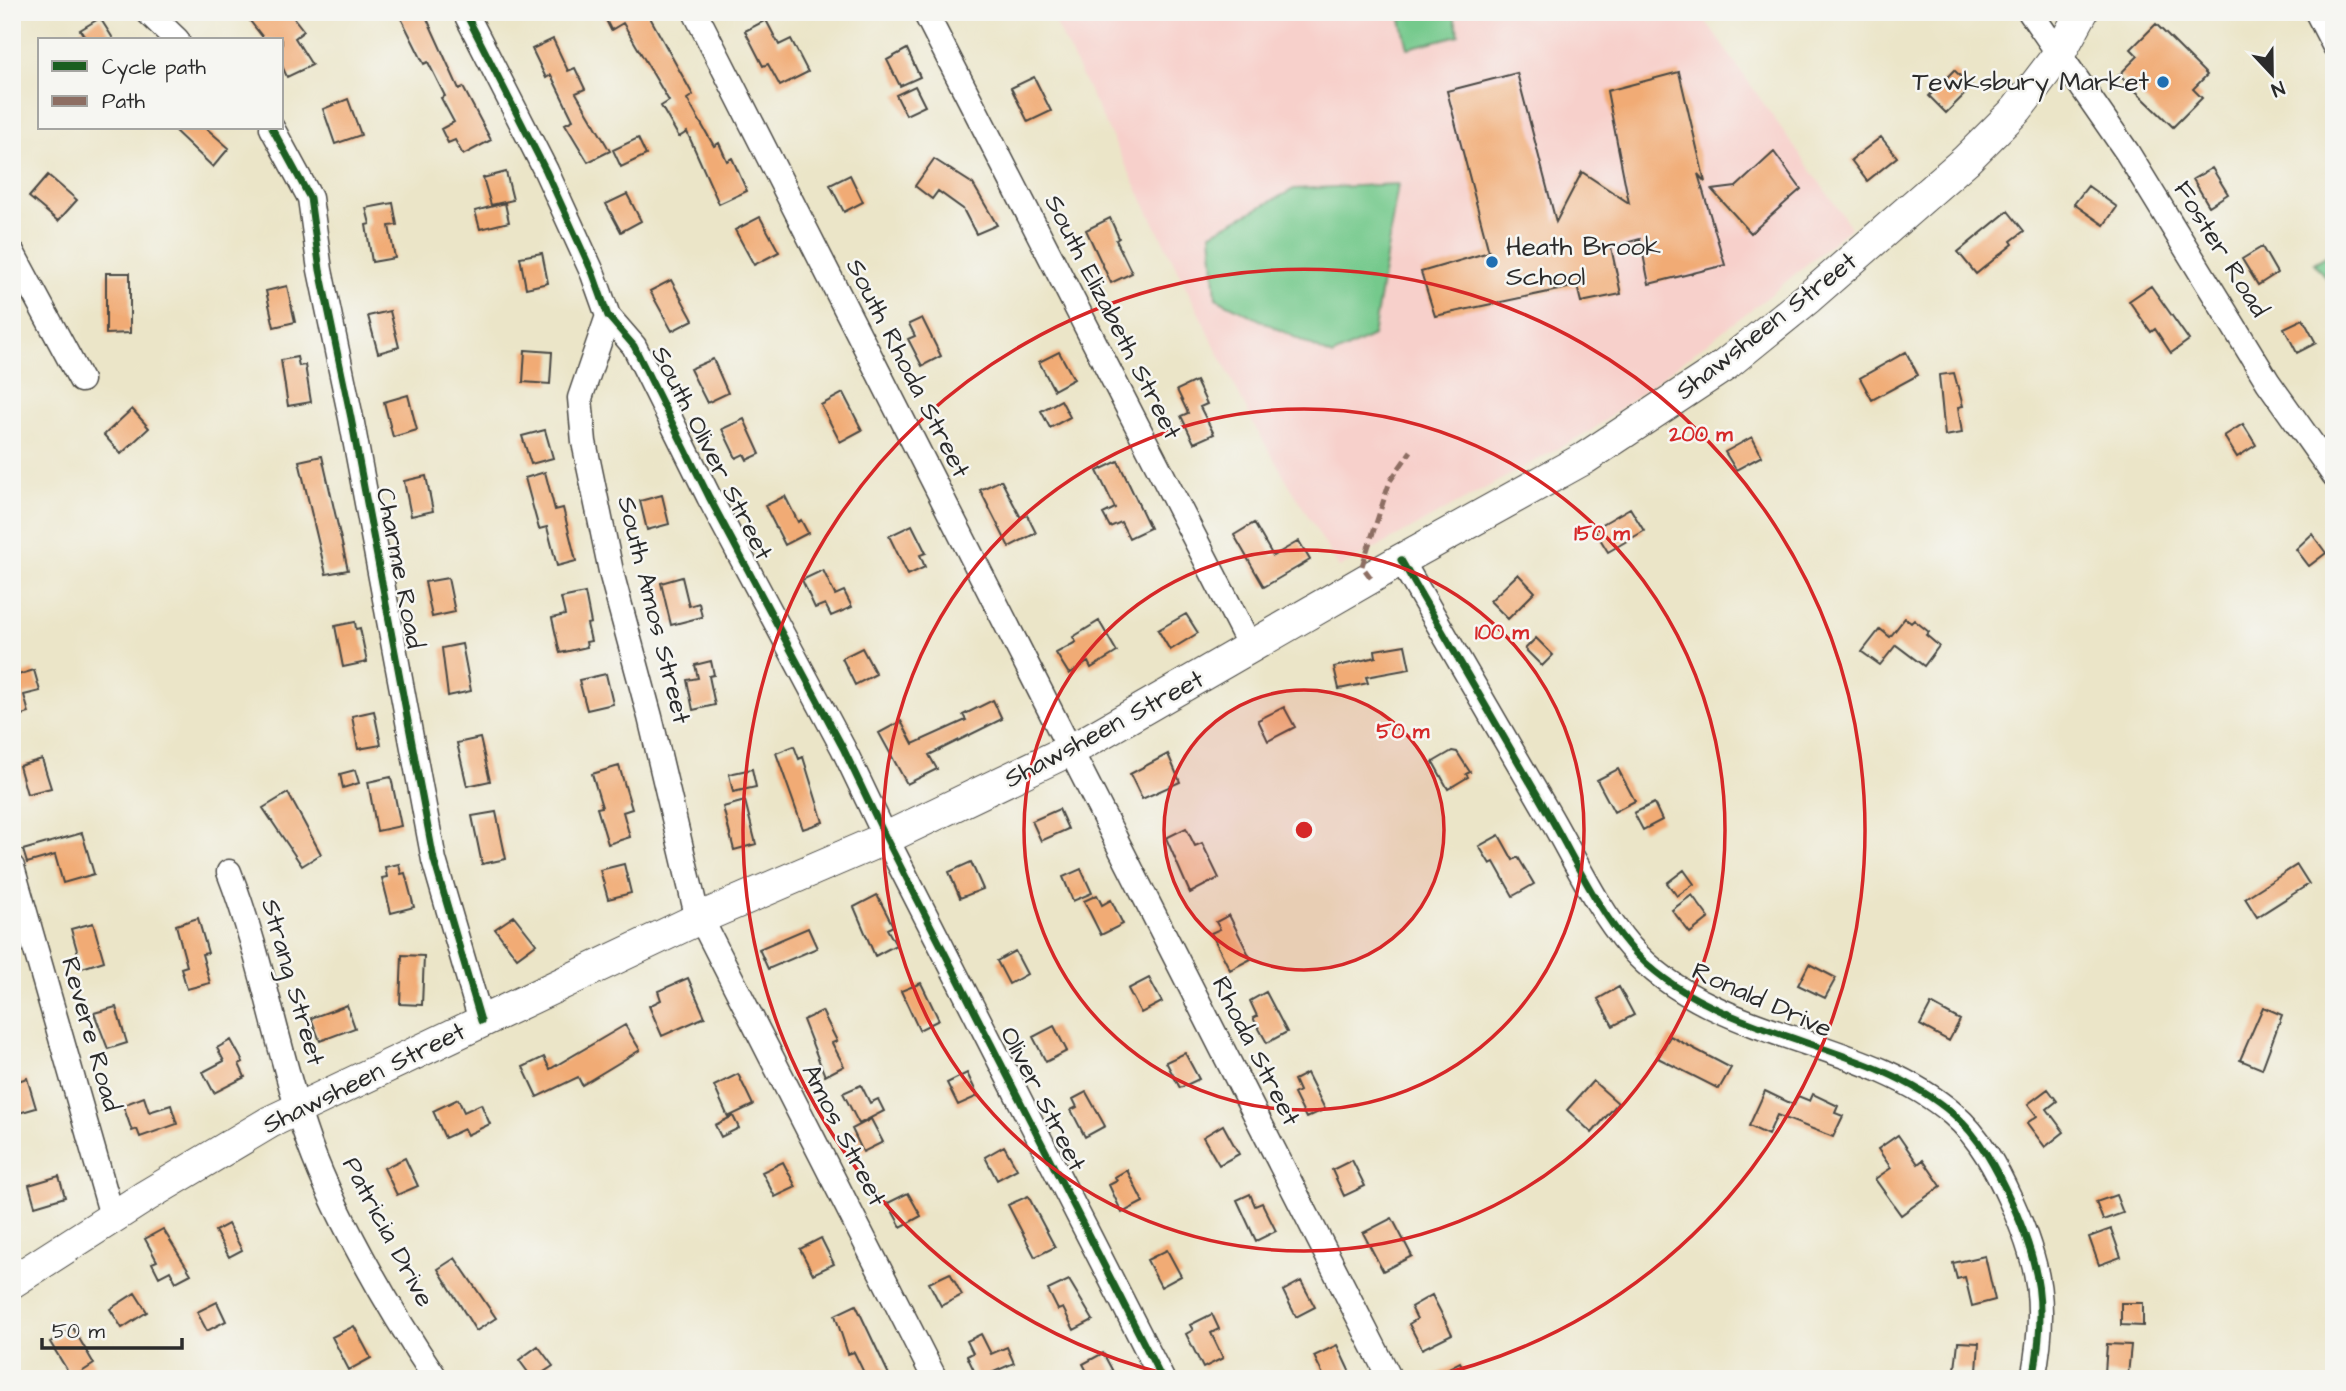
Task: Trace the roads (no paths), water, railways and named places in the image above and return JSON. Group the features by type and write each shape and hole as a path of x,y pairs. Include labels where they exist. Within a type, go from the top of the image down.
{"main road":[{"name":"Shawsheen Street","path":"12,1282 211,1155 298,1108 700,918 886,838 1069,751 1140,714 1401,560 1585,458 1724,366 1808,298 2002,127 2059,54 2082,12"}],"street":[{"path":"148,12 175,38"},
{"name":"South Oliver Street","path":"465,12 546,171 593,274 608,316 634,346 709,497 844,748 886,838"},
{"name":"South Rhoda Street","path":"695,12 1069,751"},
{"name":"South Elizabeth Street","path":"925,12 1251,648"},
{"name":"Foster Road","path":"2029,12 2127,152 2269,382 2334,475"},
{"path":"2317,12 2334,45"},
{"name":"Charme Road","path":"273,130 310,198 320,270 351,418 434,860 481,1021"},
{"path":"12,252 81,380"},
{"name":"South Amos Street","path":"608,316 580,398 583,442 612,576 700,918"},
{"name":"Ronald Drive","path":"1401,560 1588,882 1630,947 1683,991 1729,1015 1902,1081 1952,1113 1972,1133 2003,1183 2035,1259 2042,1320 2033,1379"},
{"name":"Rhoda Street","path":"1069,751 1390,1379"},
{"name":"Oliver Street","path":"886,838 1162,1379"},
{"name":"Revere Road","path":"12,867 112,1216"},
{"name":"Strang Street","path":"229,872 244,915 298,1108"},
{"name":"Amos Street","path":"700,918 935,1379"},
{"name":"Patricia Drive","path":"298,1108 333,1197 401,1322 436,1379"}],"place":[{"name":"Tewksbury Market","path":"2163,82"},
{"name":"Heath Brook School","path":"1492,262"}]}
